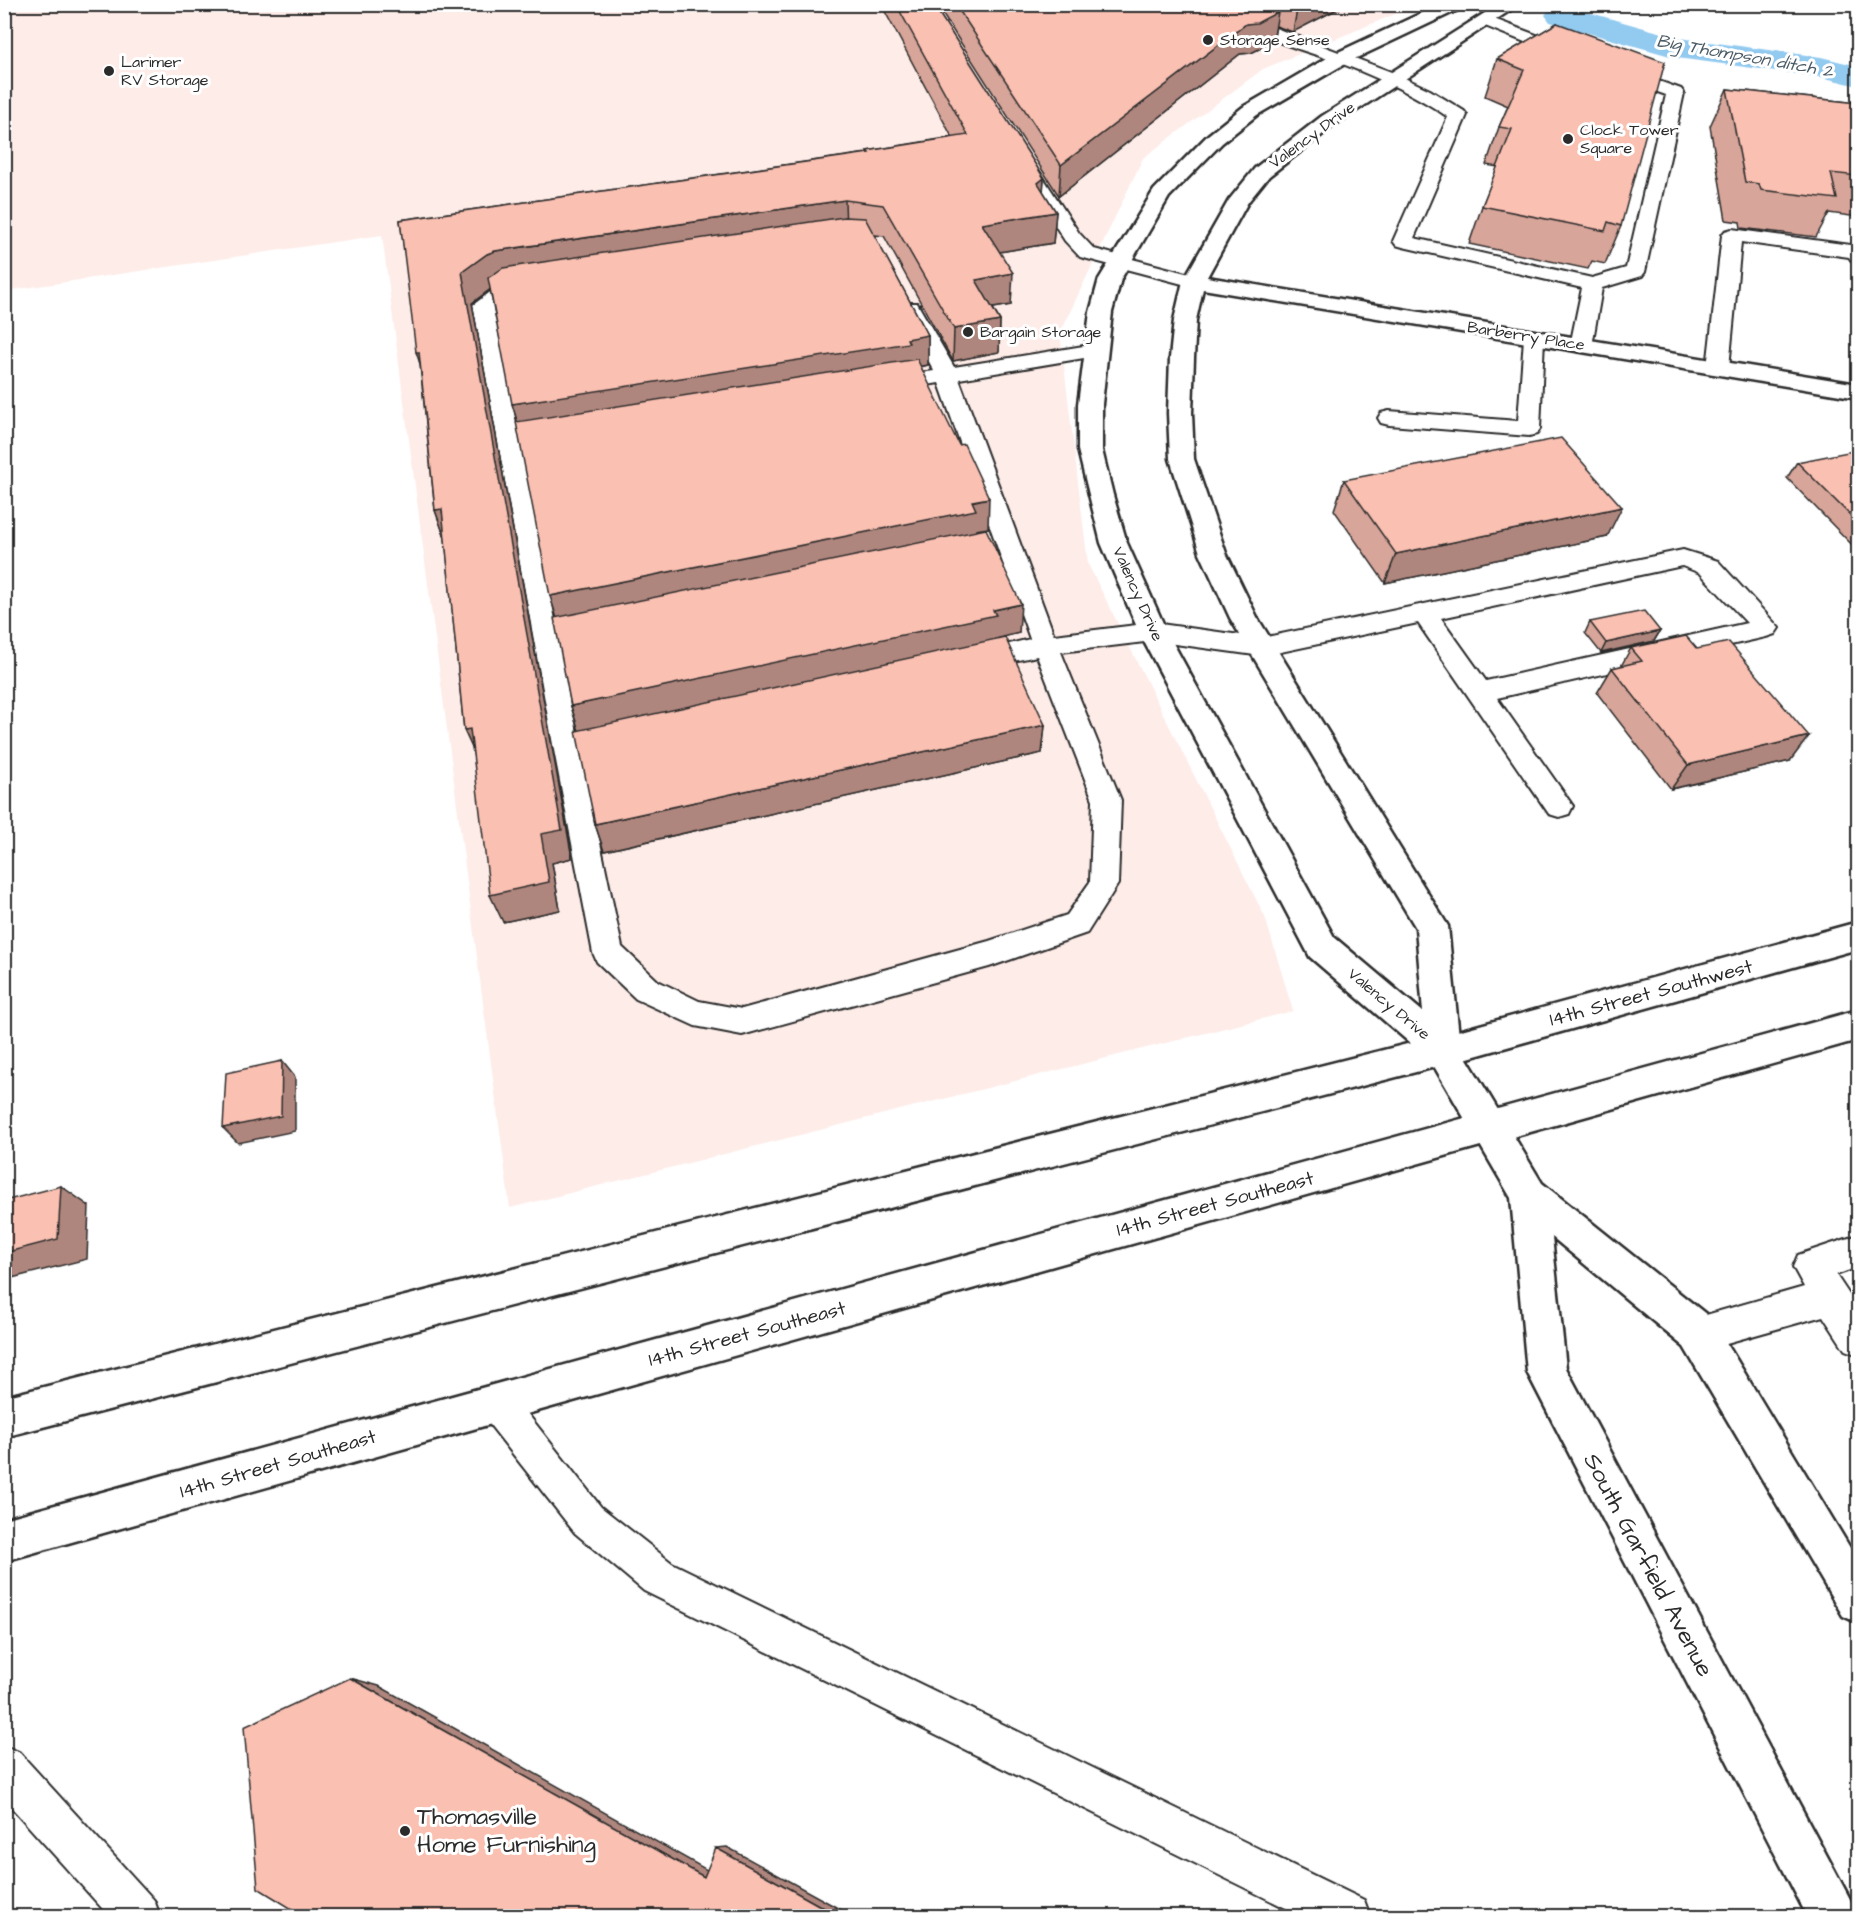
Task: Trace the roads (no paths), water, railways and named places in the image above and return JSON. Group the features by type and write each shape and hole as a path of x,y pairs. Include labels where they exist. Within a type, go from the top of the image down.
{"street":[{"name":"Valency Drive","path":"1443,1050 1322,947 1153,632 1114,543 1090,450 1090,404 1101,312 1110,279 1161,194 1215,139 1250,111 1341,58 1456,4"},
{"name":"Valency Drive","path":"1443,1050 1432,926 1244,618 1213,554 1182,459 1180,413 1182,358 1185,320 1194,281 1239,200 1262,172 1329,120 1512,4"},
{"name":"Barberry Place","path":"1194,281 1858,391"},
{"name":"14th Street Southwest","path":"1443,1050 1858,936"},
{"path":"1489,1128 1858,1025"},
{"name":"South Garfield Avenue","path":"1443,1050 1528,1195 1698,1333 1858,1601"},
{"path":"4,1417 1443,1050"},
{"name":"14th Street Southeast","path":"4,1540 1489,1128"},
{"name":"South Garfield Avenue","path":"1528,1195 1547,1372 1833,1917"}],"lane":[{"path":"1223,4 1250,23 1430,95 1458,115 1403,241 1593,284 1635,272 1676,93 1609,68"},
{"path":"1486,21 1586,59"},
{"path":"1021,156 1072,237 1087,254 1194,281"},
{"path":"1718,368 1732,235 1858,252 1858,256"},
{"path":"551,284 504,291 483,305 510,445 557,637 567,750 608,953 647,990 695,1014 742,1022 989,954 1077,924 1104,884 1107,800 1045,645 996,545 947,375 902,293"},
{"path":"1581,346 1593,284"},
{"path":"1389,418 1529,429 1534,338"},
{"path":"864,388 1096,350"},
{"path":"510,445 580,434"},
{"path":"952,665 1045,645 1153,632 1262,647 1683,558 1709,567 1766,628 1480,692"},
{"path":"1424,613 1559,806"},
{"path":"567,750 637,734"},
{"path":"1858,1251 1810,1267 1858,1338"},
{"path":"1698,1333 1831,1297"},
{"path":"496,1403 588,1520 658,1577 1348,1917"},
{"path":"4,1767 138,1917"}],"waterway":[{"name":"Big Thompson ditch 2","path":"1562,15 1677,48 1821,67 1858,76"}],"place":[{"name":"Storage Sense","path":"1208,40"},
{"name":"Larimer RV Storage","path":"109,71"},
{"name":"Clock Tower Square","path":"1568,139"},
{"name":"Bargain Storage","path":"968,332"},
{"name":"Thomasville Home Furnishing","path":"405,1831"}]}
